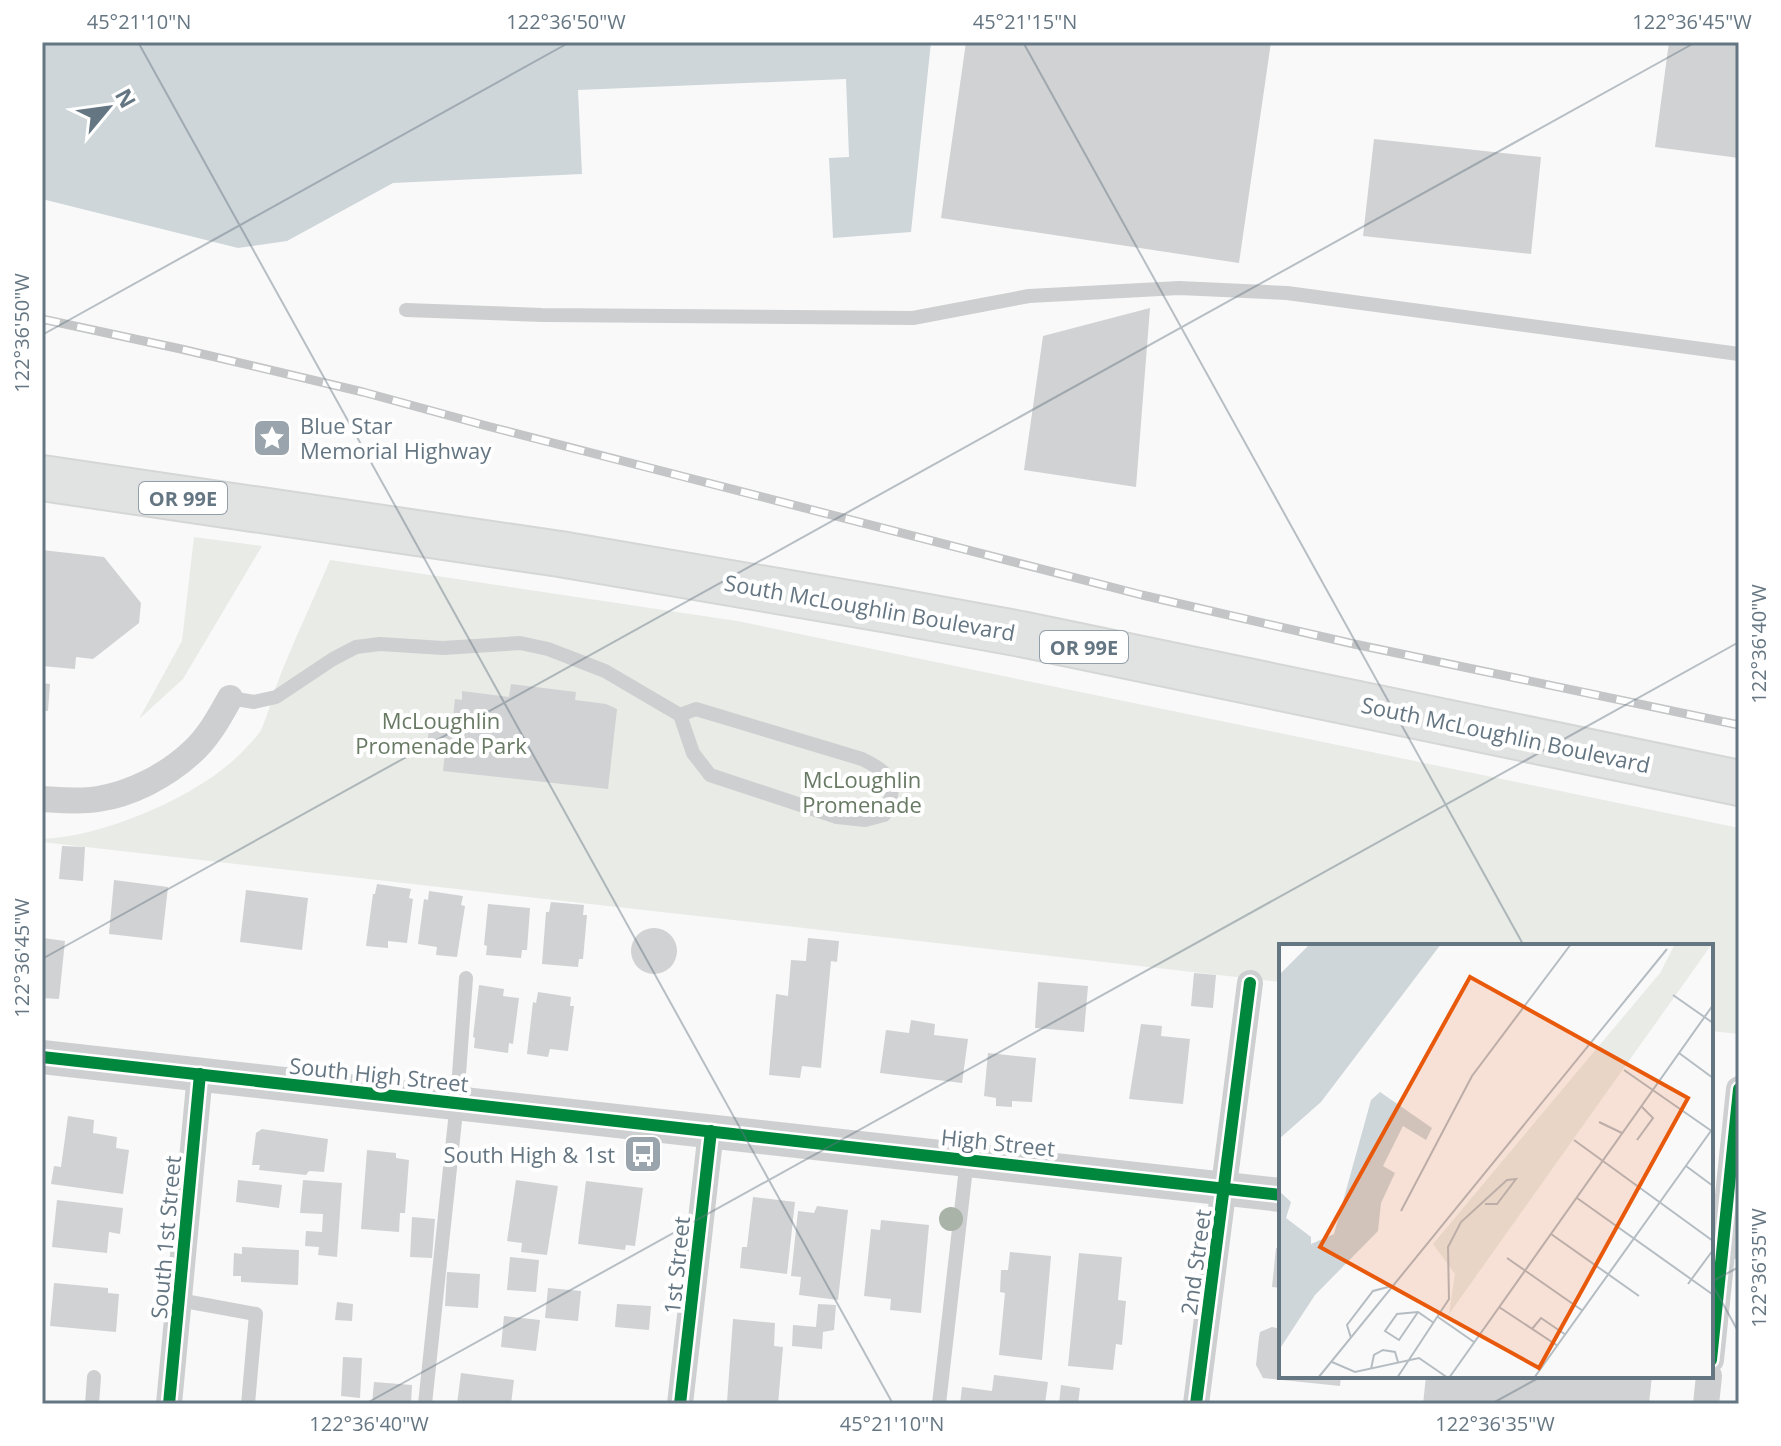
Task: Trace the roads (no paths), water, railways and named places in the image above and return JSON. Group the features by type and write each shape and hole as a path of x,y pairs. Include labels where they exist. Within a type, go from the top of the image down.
{"highway":[{"name":"South McLoughlin Boulevard","path":"42,478 599,560 904,612 1739,783"}],"street":[{"path":"42,799 97,799 147,782 192,753 214,727 230,698"},
{"name":"2nd Street","path":"1196,1404 1250,983"},
{"name":"South High Street","path":"42,1057 711,1131"},
{"name":"South 1st Street","path":"169,1404 200,1074"},
{"path":"1713,1343 1739,1089"},
{"name":"High Street","path":"711,1131 1279,1195"},
{"name":"1st Street","path":"680,1404 711,1131"},
{"path":"1706,1404 1709,1378"}],"lane":[{"path":"406,310 542,315 913,318 1029,296 1179,288 1287,293 1739,354"},
{"path":"230,698 254,702 276,697 356,647 380,644 443,648 520,643 548,649 605,671 680,715 693,753 710,775 837,817 865,820 884,815 890,803 892,784 882,769 862,759 696,709 680,715"},
{"path":"425,1404 457,1102 466,978"},
{"path":"939,1404 967,1159"},
{"path":"179,1300 256,1314 248,1404"},
{"path":"92,1404 94,1377"}],"railway":[{"path":"42,319 363,392 1142,595 1354,644 1739,725"}],"place":[{"name":"Blue Star Memorial Highway","path":"272,438"},
{"name":"South High & 1st","path":"643,1154"}],"park label":[{"name":"McLoughlin Promenade Park","path":"441,732"},
{"name":"McLoughlin Promenade","path":"862,792"}]}
